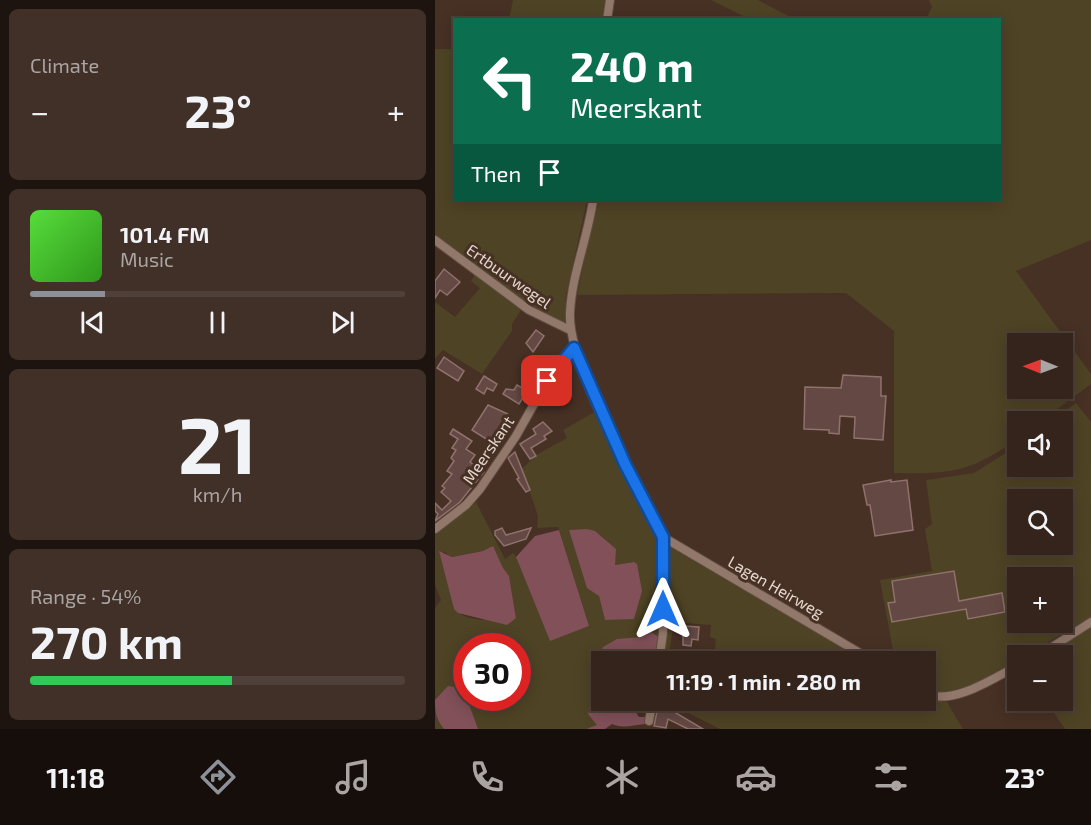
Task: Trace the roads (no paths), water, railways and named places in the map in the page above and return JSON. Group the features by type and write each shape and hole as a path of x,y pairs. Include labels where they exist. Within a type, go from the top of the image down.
{"street":[{"path":"607,18 610,0"},
{"path":"593,201 572,295 570,330 574,348 625,464 663,537 663,633 661,651"},
{"name":"Ertbuurwegel","path":"435,240 529,310 570,330"},
{"name":"Meerskant","path":"435,529 466,505 480,489 516,436 547,381 574,348"},
{"name":"Lagen Heirweg","path":"663,537 856,651"},
{"path":"1055,645 1091,622"},
{"path":"936,696 945,697 970,689 1007,671"},
{"path":"649,721 651,711"}]}
